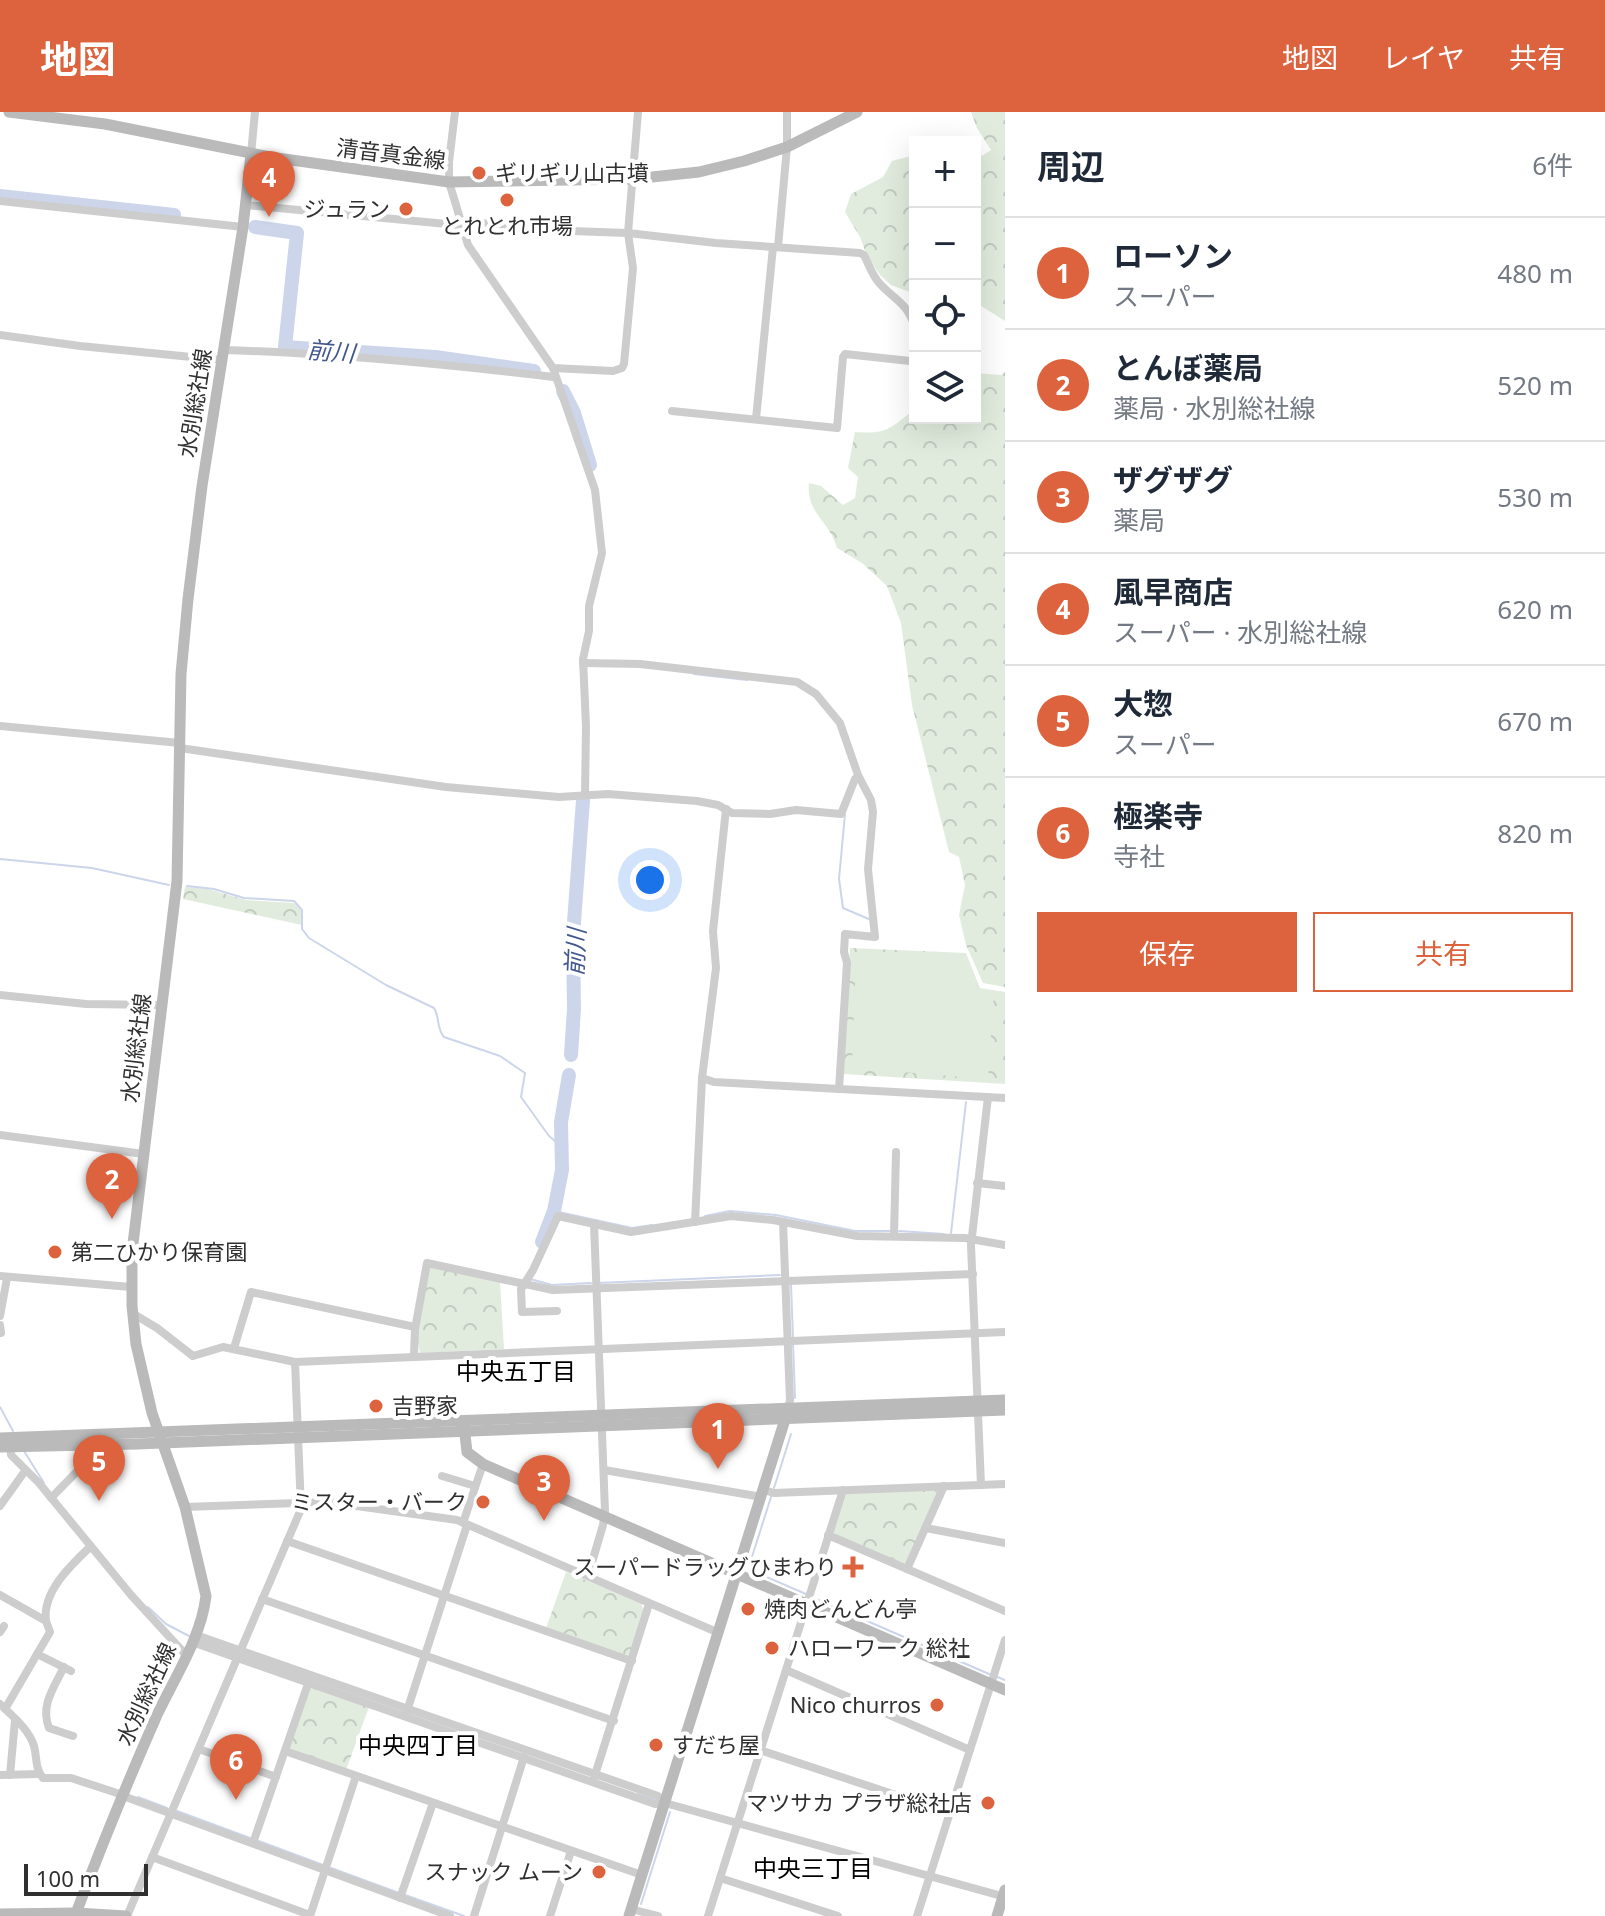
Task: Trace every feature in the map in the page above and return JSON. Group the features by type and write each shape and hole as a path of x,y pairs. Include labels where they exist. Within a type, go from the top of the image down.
{"main road":[{"name":"清音真金線","path":"9,112 105,124 251,154 449,182 633,179 699,172 787,147 857,112"},
{"name":"水別総社線","path":"75,1914 123,1795 194,1638 206,1596 185,1507 161,1437 139,1357 132,1313 132,1252 177,881 181,674 188,599 251,154"},
{"path":"12,1442 978,1406 1005,1400"},
{"path":"978,1406 1005,1410"},
{"path":"633,1914 642,1875 719,1633 767,1493 787,1413"},
{"path":"464,1426 467,1452 483,1464 604,1518 738,1574 808,1599 993,1679 1005,1690"},
{"path":"12,1442 96,1445 161,1437"},
{"path":"997,1916 1004,1894"},
{"path":"6,1915 126,1916"}],"street":[{"path":"251,154 255,112"},
{"path":"455,112 449,182 470,250 508,300 554,372 595,490 602,553 589,606 589,631 583,663 585,794"},
{"path":"0,335 80,346 223,355 434,362 554,372 613,371 622,368 633,268 628,233 638,112"},
{"path":"756,419 787,147 787,112"},
{"path":"0,201 243,227"},
{"path":"245,205 464,225 495,222 514,229 628,233 864,255 872,274 909,313"},
{"path":"672,411 837,428 845,354 909,361"},
{"path":"583,663 665,666 797,682 816,694 840,723 873,807 868,869 875,937 845,934 847,963 839,1089"},
{"path":"0,726 180,746 446,787 559,797 580,798 585,794 697,801 744,813 770,814 796,810 841,814 855,779"},
{"path":"695,1220 702,1078 716,968 713,931 726,809"},
{"path":"0,995 86,1004 161,1005"},
{"path":"702,1078 714,1082 1005,1098"},
{"path":"981,1485 972,1237 988,1097"},
{"path":"0,1135 144,1154"},
{"path":"894,1233 896,1152"},
{"path":"977,1183 1005,1186"},
{"path":"557,1311 522,1312 521,1289 558,1216 631,1232 731,1216 857,1236 894,1233 972,1237 1005,1245"},
{"path":"783,1222 791,1341 787,1413"},
{"path":"588,1576 604,1518 594,1224"},
{"path":"414,1355 415,1327 427,1263 526,1281 553,1290 597,1285 973,1274"},
{"path":"0,1316 3,1277 131,1287"},
{"path":"234,1348 251,1292 415,1327"},
{"path":"132,1313 193,1356 223,1347 295,1362 1005,1332"},
{"path":"0,1325 1,1333"},
{"path":"126,1916 301,1503 295,1362"},
{"path":"12,1442 11,1455 53,1497 90,1547 186,1655"},
{"path":"53,1497 95,1453 96,1445"},
{"path":"407,1713 483,1464"},
{"path":"604,1470 767,1493 1005,1484"},
{"path":"0,1506 25,1471"},
{"path":"442,1476 475,1486"},
{"path":"907,1569 944,1486"},
{"path":"708,1916 843,1490"},
{"path":"185,1507 328,1502 465,1524 719,1633"},
{"path":"926,1528 1005,1543"},
{"path":"828,1535 1005,1611"},
{"path":"287,1541 632,1661"},
{"path":"39,1774 34,1744 4,1706 50,1632 44,1609 67,1567 90,1547"},
{"path":"0,1595 46,1621"},
{"path":"262,1599 614,1721"},
{"path":"594,1779 649,1604"},
{"path":"194,1638 594,1779 658,1796 665,1803 1004,1894"},
{"path":"917,1916 1005,1640"},
{"path":"37,1654 68,1669 47,1702 44,1716 49,1728 73,1736"},
{"path":"786,1670 970,1750"},
{"path":"254,1841 309,1679"},
{"path":"15,1720 5,1775 39,1774 49,1779 71,1778 254,1841 325,1871 401,1895 450,1916"},
{"path":"199,1749 276,1777"},
{"path":"760,1750 950,1813"},
{"path":"285,1751 642,1875"},
{"path":"474,1916 525,1755"},
{"path":"152,1857 310,1916 356,1776"},
{"path":"401,1895 433,1803"},
{"path":"550,1916 571,1851"},
{"path":"720,1878 838,1916"},
{"path":"633,1914 658,1916"}],"green space":[{"path":"971,112 1005,112 1005,321 981,306 981,156 991,150"},
{"path":"909,157 909,292 891,285 880,275 845,212 851,194 883,177 892,161"},
{"path":"1005,372 1005,987 983,983 966,945 959,915 965,885 959,857 949,852 912,705 901,623 887,586 862,563 837,548 809,494 809,483 821,486 843,505 855,498 858,477 848,468 855,432 873,432 898,423 909,414 909,424 981,424 981,373 1001,375"},
{"path":"185,887 208,889 246,900 294,903 301,910 302,925 183,899"},
{"path":"850,948 966,953 980,988 1005,992 1005,1084 843,1074"},
{"path":"861,951 965,957 978,989 994,994 988,1079 852,1068 856,957"},
{"path":"431,1267 500,1282 504,1349 420,1353 417,1339 427,1269"},
{"path":"937,1490 939,1493 905,1564 835,1534 833,1530 847,1493"},
{"path":"566,1572 641,1603 644,1611 630,1654 546,1628"},
{"path":"313,1687 369,1707 346,1770 290,1751 288,1746 308,1688"}],"waterway":[{"name":"前川","path":"0,196 174,215"},
{"name":"前川","path":"255,227 297,233 285,347 435,357 534,371"},
{"name":"前川","path":"563,391 574,413 590,465"},
{"path":"694,674 747,680"},
{"name":"前川","path":"571,1055 573,936 583,800"},
{"path":"845,814 839,879 843,908 871,920"},
{"path":"0,859 92,868 169,885"},
{"path":"187,886 214,889 244,898 294,901 302,910 302,929 309,938 386,985 434,1008 444,1037 500,1056 525,1073 521,1097 549,1136 561,1146"},
{"name":"前川","path":"542,1242 554,1211 562,1170 561,1122 569,1075"},
{"path":"951,1233 966,1102"},
{"path":"554,1211 632,1228 652,1225"},
{"path":"705,1216 730,1211 776,1215 855,1231 892,1231"},
{"path":"899,1231 944,1234"},
{"path":"598,1283 780,1275"},
{"path":"530,1279 552,1285 591,1283"},
{"path":"791,1285 793,1337"},
{"path":"793,1343 795,1398"},
{"path":"0,1407 13,1431"},
{"path":"774,1488 791,1434"},
{"path":"24,1451 44,1483"},
{"path":"772,1494 750,1563 755,1572 806,1594"},
{"path":"812,1597 989,1674"},
{"path":"148,1607 166,1624 189,1636"},
{"path":"995,1676 1005,1680"},
{"path":"638,1794 655,1800"},
{"path":"138,1797 167,1808"},
{"path":"177,1811 250,1838"},
{"path":"641,1904 670,1812"},
{"path":"256,1840 323,1865"},
{"path":"331,1868 399,1893"},
{"path":"405,1895 464,1916"}],"place":[{"name":"ギリギリ山古墳","path":"479,173"},
{"name":"とれとれ市場","path":"507,200"},
{"name":"ジュラン","path":"406,209"},
{"name":"風早商店","path":"269,217"},
{"name":"とんぼ薬局","path":"112,1219"},
{"name":"第二ひかり保育園","path":"55,1252"},
{"name":"吉野家","path":"376,1406"},
{"name":"ローソン","path":"718,1469"},
{"name":"大惣","path":"99,1501"},
{"name":"ミスター・バーク","path":"483,1502"},
{"name":"ザグザグ","path":"544,1521"},
{"name":"スーパードラッグひまわり","path":"853,1567"},
{"name":"焼肉どんどん亭","path":"748,1609"},
{"name":"ハローワーク 総社","path":"772,1648"},
{"name":"Nico churros","path":"937,1705"},
{"name":"すだち屋","path":"656,1745"},
{"name":"極楽寺","path":"236,1800"},
{"name":"マツサカ プラザ総社店","path":"988,1803"},
{"name":"スナック ムーン","path":"599,1872"}],"district":[{"name":"中央五丁目","path":"516,1372"},
{"name":"中央四丁目","path":"418,1746"},
{"name":"中央三丁目","path":"813,1869"}]}
